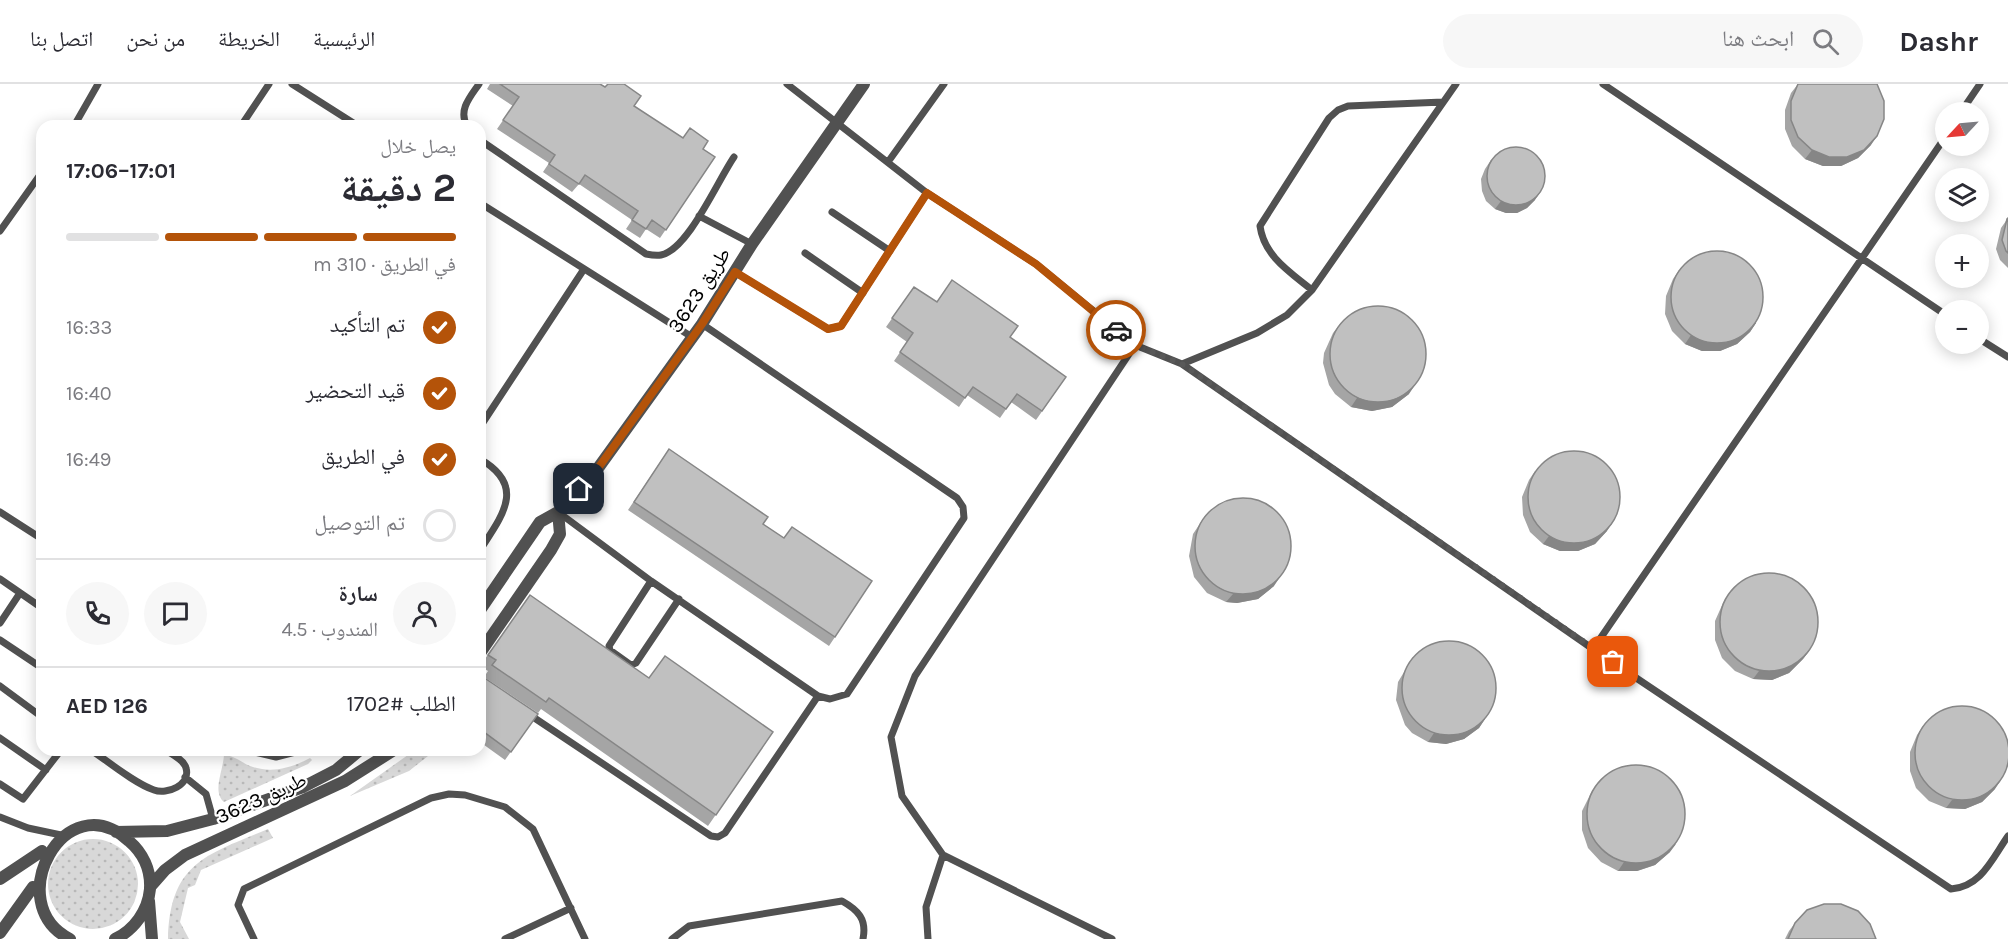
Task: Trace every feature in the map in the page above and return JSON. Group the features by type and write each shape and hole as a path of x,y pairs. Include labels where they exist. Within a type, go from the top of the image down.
{"street":[{"name":"طريق 3623","path":"486,601 540,522 558,512 596,471 702,324 752,244 864,84"},
{"path":"486,644 560,534 558,512"},
{"name":"طريق 3623","path":"62,835 83,827 116,832 167,831 213,819 303,788 336,770 353,756"},
{"name":"طريق 3623","path":"115,939 134,926 149,893 165,870 184,855 345,781 384,756"},
{"path":"116,832 126,838 147,865 152,939"},
{"path":"0,879 46,849 62,835"},
{"path":"46,849 36,867 33,887 42,916 64,938"},
{"path":"0,933 33,887"}],"lane":[{"path":"77,120 98,84"},
{"path":"245,120 269,84"},
{"path":"292,84 349,120"},
{"path":"463,120 464,107 479,84"},
{"path":"787,84 839,122 927,193 1036,264 1135,345 1182,364 1593,649 1951,889 1964,888 1978,880 2008,836"},
{"path":"888,162 944,84"},
{"path":"1182,364 1257,333 1287,315 1311,291 1456,84"},
{"path":"1603,84 1935,308"},
{"path":"1968,102 1980,84"},
{"path":"1311,291 1272,255 1262,241 1260,226 1329,118 1347,106 1443,102"},
{"path":"486,144 646,254 661,255 675,248 699,216 734,158"},
{"path":"1593,649 1935,152"},
{"path":"0,231 36,180"},
{"path":"735,272 828,329 841,326 927,193"},
{"path":"486,207 692,338"},
{"path":"832,212 890,251"},
{"path":"699,216 752,244"},
{"path":"805,253 863,293"},
{"path":"486,418 584,269"},
{"path":"558,512 651,581 818,696 830,699 847,693 964,518 963,507 957,498 702,324"},
{"path":"1112,939 943,855 902,796 891,737 915,676 1135,345"},
{"path":"1989,345 2008,357"},
{"path":"486,464 500,474 507,491 507,500 501,517 486,540"},
{"path":"0,512 36,533"},
{"path":"0,579 36,604"},
{"path":"651,581 609,646 610,650 631,665 636,663 678,599"},
{"path":"0,624 20,593"},
{"path":"0,640 36,664"},
{"path":"0,686 36,713"},
{"path":"518,707 711,836 718,837 725,833 818,696"},
{"path":"0,738 46,770"},
{"path":"0,784 23,799 56,756"},
{"path":"100,756 154,790 167,792 179,785 187,769 183,762 174,756"},
{"path":"185,777 206,794 213,819"},
{"path":"254,939 238,905 244,889 396,813 431,798 449,794 465,795 505,807 525,820 539,838 585,939"},
{"path":"0,817 28,828 62,835"},
{"path":"928,939 926,907 943,855"},
{"path":"672,939 689,926 842,901 858,910 865,928 863,939"},
{"path":"505,939 571,908"}],"shaded area":[{"path":"224,756 230,756 250,766 266,770 296,765 310,758 312,760 308,764 224,802 218,787"},
{"path":"407,756 428,756 409,771 350,796"},
{"path":"268,829 273,838 201,870 195,885 188,888 180,922 189,939 168,939 170,913 184,877 210,855"},
{"path":"93,839 118,847 130,859 138,884 130,909 118,921 93,929 68,921 56,909 48,884 56,859 68,847"}],"building":[{"path":"500,84 600,84 605,87 608,84 624,84 641,96 634,106 683,138 690,128 708,141 703,149 715,157 666,230 652,220 646,229 632,220 638,211 585,175 579,184 549,164 555,155 503,120 519,97"},
{"path":"1798,84 1877,84 1884,101 1884,119 1877,136 1864,150 1847,157 1829,157 1812,150 1798,137 1791,120 1791,101"},
{"path":"1516,147 1527,149 1540,160 1545,176 1543,187 1532,200 1516,205 1505,203 1492,192 1487,176 1489,165 1500,152"},
{"path":"2008,218 2008,253 2002,240"},
{"path":"1717,251 1735,255 1750,264 1759,279 1763,297 1759,315 1750,330 1735,339 1717,343 1699,339 1684,330 1675,315 1671,297 1675,279 1684,264 1699,255"},
{"path":"952,280 1018,326 1010,337 1066,377 1042,411 1017,394 1006,409 973,387 965,398 900,352 913,333 892,318 914,287 937,302"},
{"path":"1378,306 1396,310 1412,320 1422,336 1426,354 1422,372 1412,388 1396,398 1378,402 1360,398 1344,388 1334,372 1330,354 1334,336 1344,320 1360,310"},
{"path":"669,449 768,517 763,524 784,538 792,527 872,581 835,637 634,502"},
{"path":"1574,451 1592,455 1607,464 1616,479 1620,497 1616,515 1607,530 1592,539 1574,543 1556,539 1541,530 1532,515 1528,497 1532,479 1541,464 1556,455"},
{"path":"1243,498 1261,502 1277,512 1287,528 1291,546 1287,564 1277,580 1261,590 1243,594 1225,590 1209,580 1199,564 1195,546 1199,528 1209,512 1225,502"},
{"path":"1769,573 1788,577 1803,588 1814,603 1818,622 1814,641 1803,656 1788,667 1769,671 1750,667 1735,656 1724,641 1720,622 1724,603 1735,588 1750,577"},
{"path":"530,595 649,678 665,656 773,732 716,815 549,698 546,702 492,665 496,660 488,655"},
{"path":"1449,641 1467,645 1482,655 1492,670 1496,688 1492,706 1482,721 1467,731 1449,735 1431,731 1416,721 1406,706 1402,688 1406,670 1416,655 1431,645"},
{"path":"486,679 538,714 511,752 486,733"},
{"path":"1962,706 1980,710 1995,720 2005,735 2009,753 2005,771 1995,786 1980,796 1962,800 1944,796 1929,786 1919,771 1915,753 1919,735 1929,720 1944,710"},
{"path":"1636,765 1655,769 1670,780 1681,795 1685,814 1681,833 1670,848 1655,859 1636,863 1617,859 1602,848 1591,833 1587,814 1591,795 1602,780 1617,769"},
{"path":"1824,904 1841,904 1858,911 1870,924 1876,939 1788,939 1795,923 1807,910"}],"way so far":[{"path":"1116,330 1135,345 1182,364 1613,662"}],"route":[{"path":"579,489 596,471 702,324 735,272 828,329 835,329 841,326 927,193 1036,264 1116,330"}]}
